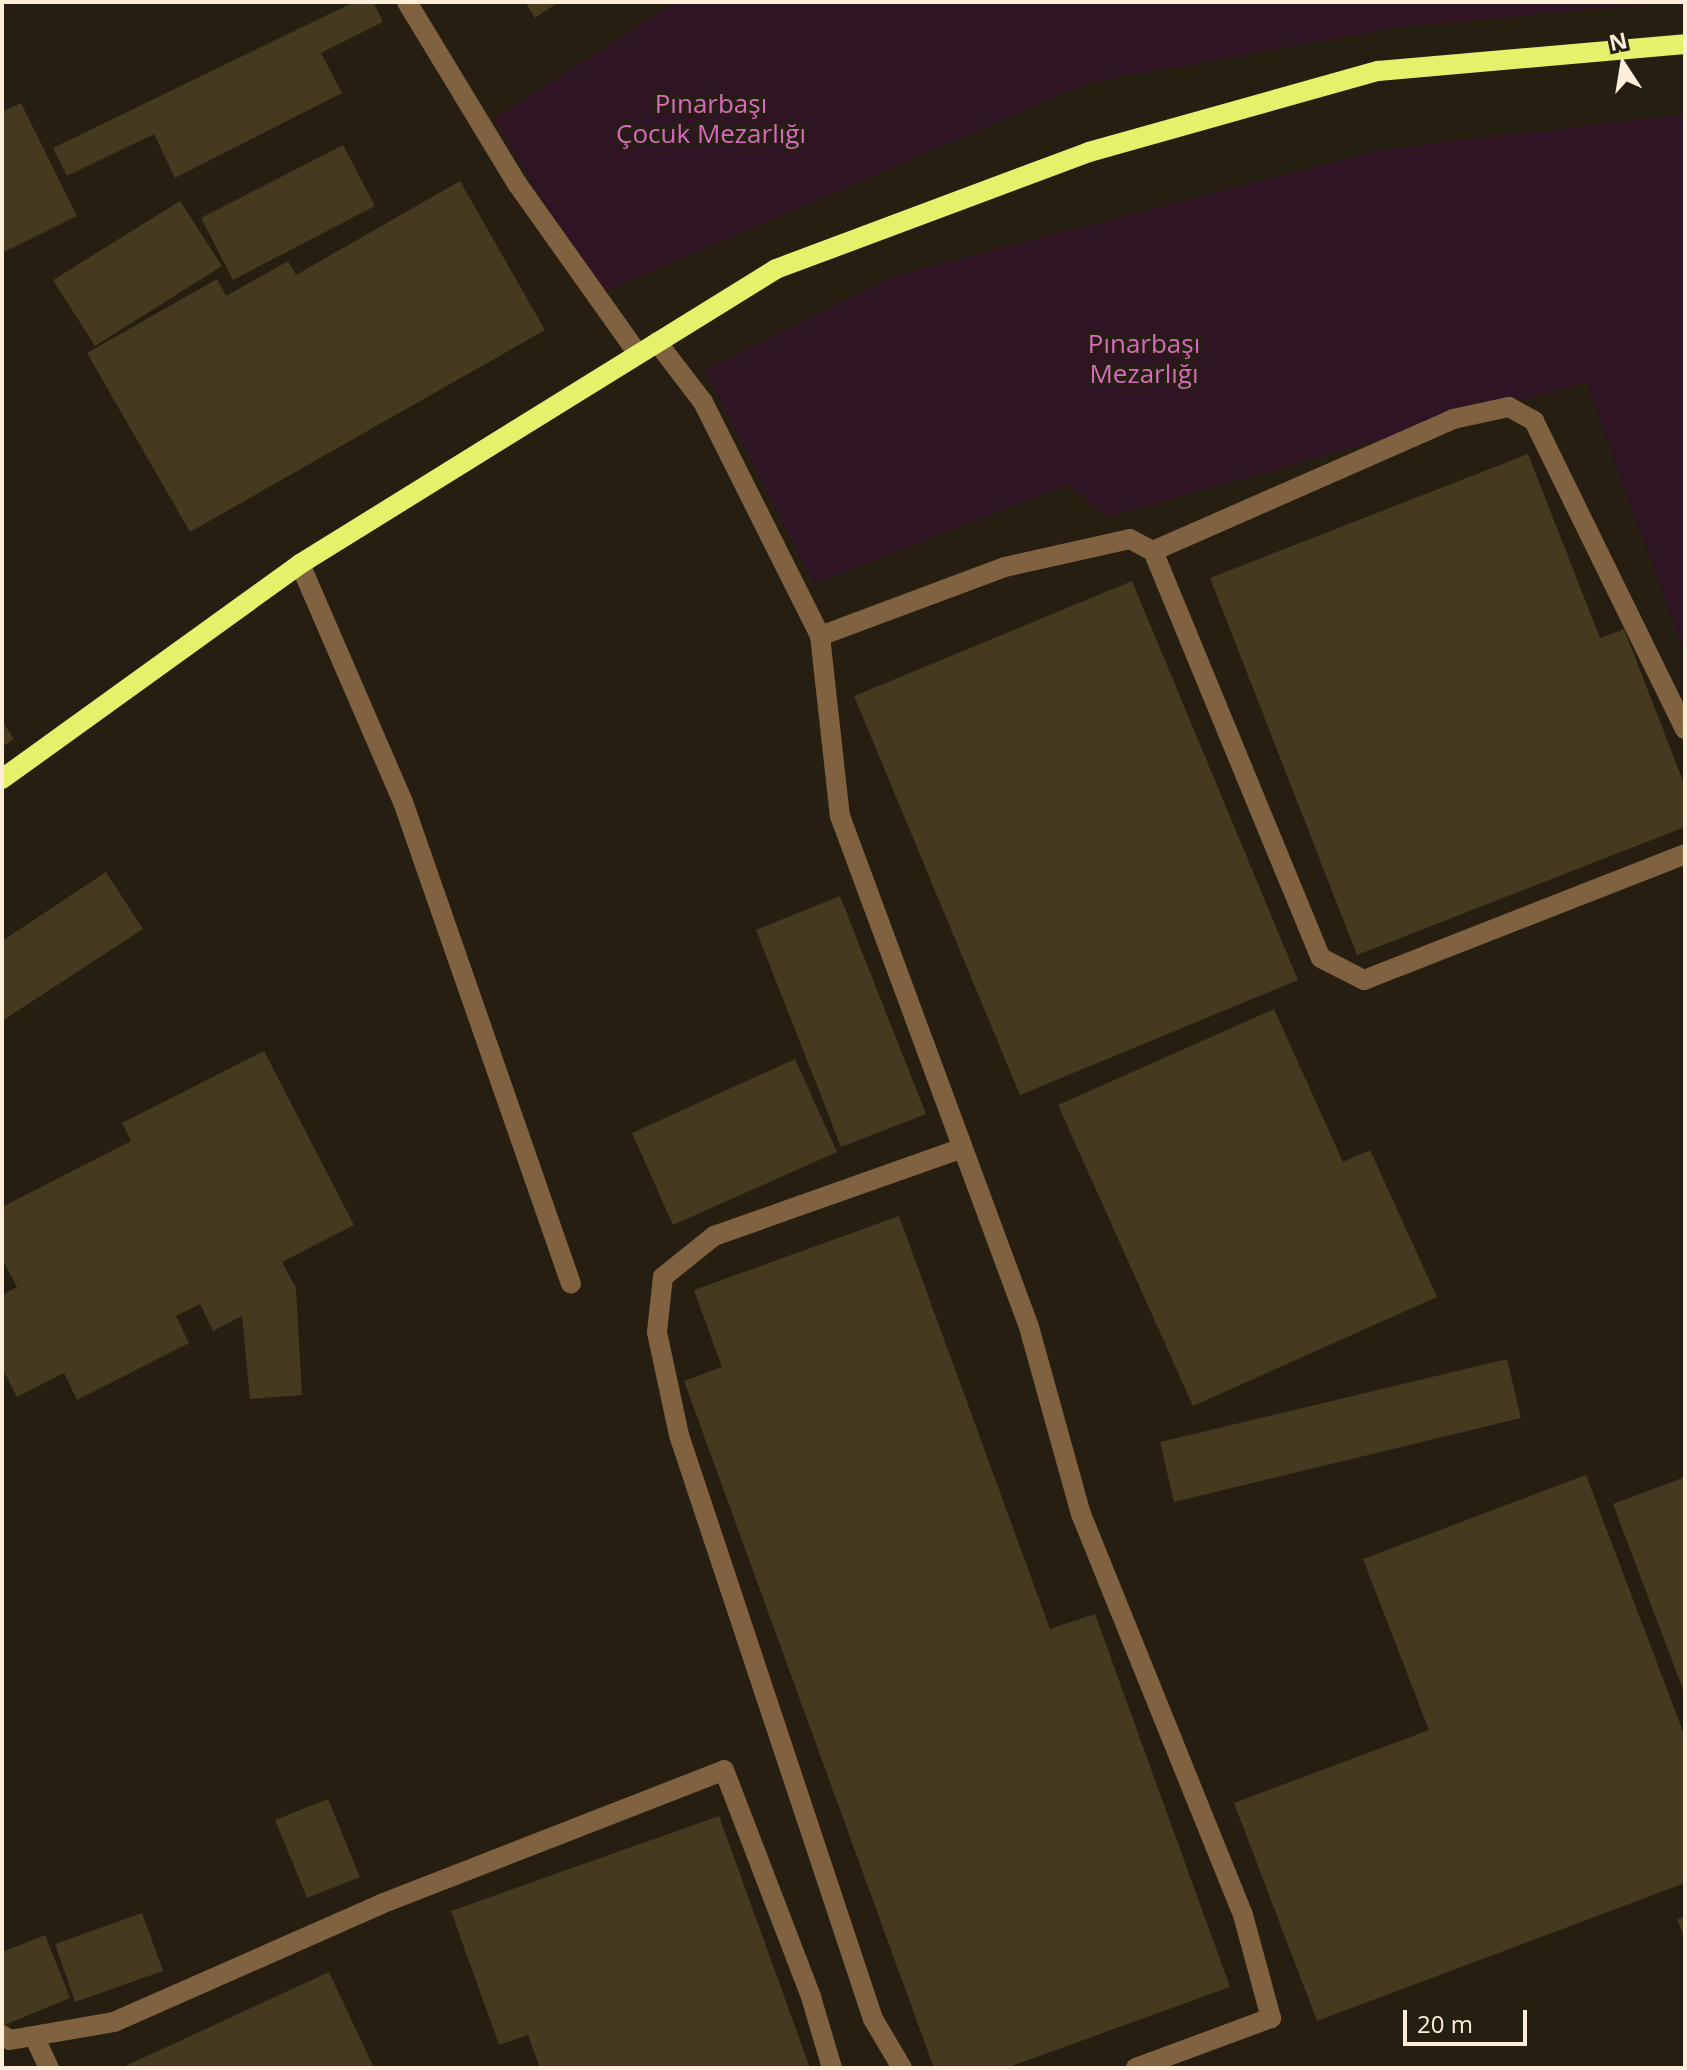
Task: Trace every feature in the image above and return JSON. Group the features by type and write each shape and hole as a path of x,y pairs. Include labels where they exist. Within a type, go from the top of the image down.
{"main road":[{"path":"2,779 300,564 776,269 1089,152 1378,71 1685,44"}],"street":[{"path":"407,2 518,185 638,354"},
{"path":"657,342 703,402 820,636 840,816 1029,1327 1081,1514 1243,1915 1271,2018 1136,2068"},
{"path":"1153,551 1453,419 1509,407 1534,421 1685,729"},
{"path":"820,636 1005,567 1130,539 1153,551 1321,958 1364,980 1685,854"},
{"path":"300,564 403,802 571,1284"},
{"path":"902,2068 873,2019 679,1435 657,1332 663,1277 714,1236 962,1148"},
{"path":"2,2035 10,2040 114,2022 381,1904 724,1770 811,1997 832,2068"},
{"path":"34,2036 49,2068"}],"green space":[{"name":"Pınarbaşı Çocuk Mezarlığı","path":"676,2 1670,2 1399,27 1088,83 599,294 494,119"},
{"name":"Pınarbaşı Mezarlığı","path":"1685,114 1685,654 1586,382 1107,517 1069,484 814,584 705,370 895,276 1379,150"}],"building":[{"path":"354,2 373,2 383,22 321,53 342,93 175,178 154,134 67,176 53,148"},
{"path":"525,2 559,2 535,18"},
{"path":"21,103 77,216 2,253 2,112"},
{"path":"343,145 375,206 233,280 201,218"},
{"path":"460,181 545,330 190,532 87,353 217,279 226,296 288,261 296,275"},
{"path":"180,201 222,266 95,346 53,280"},
{"path":"1528,454 1600,638 1624,629 1685,786 1685,827 1357,955 1210,578"},
{"path":"1132,581 1298,980 1020,1095 854,696"},
{"path":"2,721 14,739 2,747"},
{"path":"106,872 143,929 2,1021 2,941"},
{"path":"840,896 926,1114 841,1147 756,930"},
{"path":"1274,1009 1343,1162 1370,1150 1437,1297 1193,1406 1058,1105"},
{"path":"264,1051 354,1225 282,1262 296,1288 302,1395 250,1399 242,1316 213,1331 200,1304 176,1316 189,1343 77,1400 64,1373 17,1397 2,1368 2,1295 17,1287 2,1259 2,1207 131,1141 122,1123"},
{"path":"795,1059 837,1152 673,1225 632,1133"},
{"path":"899,1216 1050,1629 1095,1614 1230,1987 1006,2068 934,2068 684,1381 722,1367 694,1290"},
{"path":"1507,1359 1521,1418 1174,1502 1160,1442"},
{"path":"1586,1475 1685,1737 1685,1883 1317,2021 1234,1803 1429,1730 1363,1559"},
{"path":"1685,1477 1685,1695 1613,1504"},
{"path":"328,1799 360,1877 307,1898 275,1820"},
{"path":"719,1816 810,2068 540,2068 528,2035 499,2045 451,1911"},
{"path":"142,1913 163,1971 75,2002 55,1944"},
{"path":"1685,1917 1685,1939 1677,1919"},
{"path":"45,1935 70,1998 2,2026 2,1952"},
{"path":"329,1972 374,2068 121,2068"}]}
